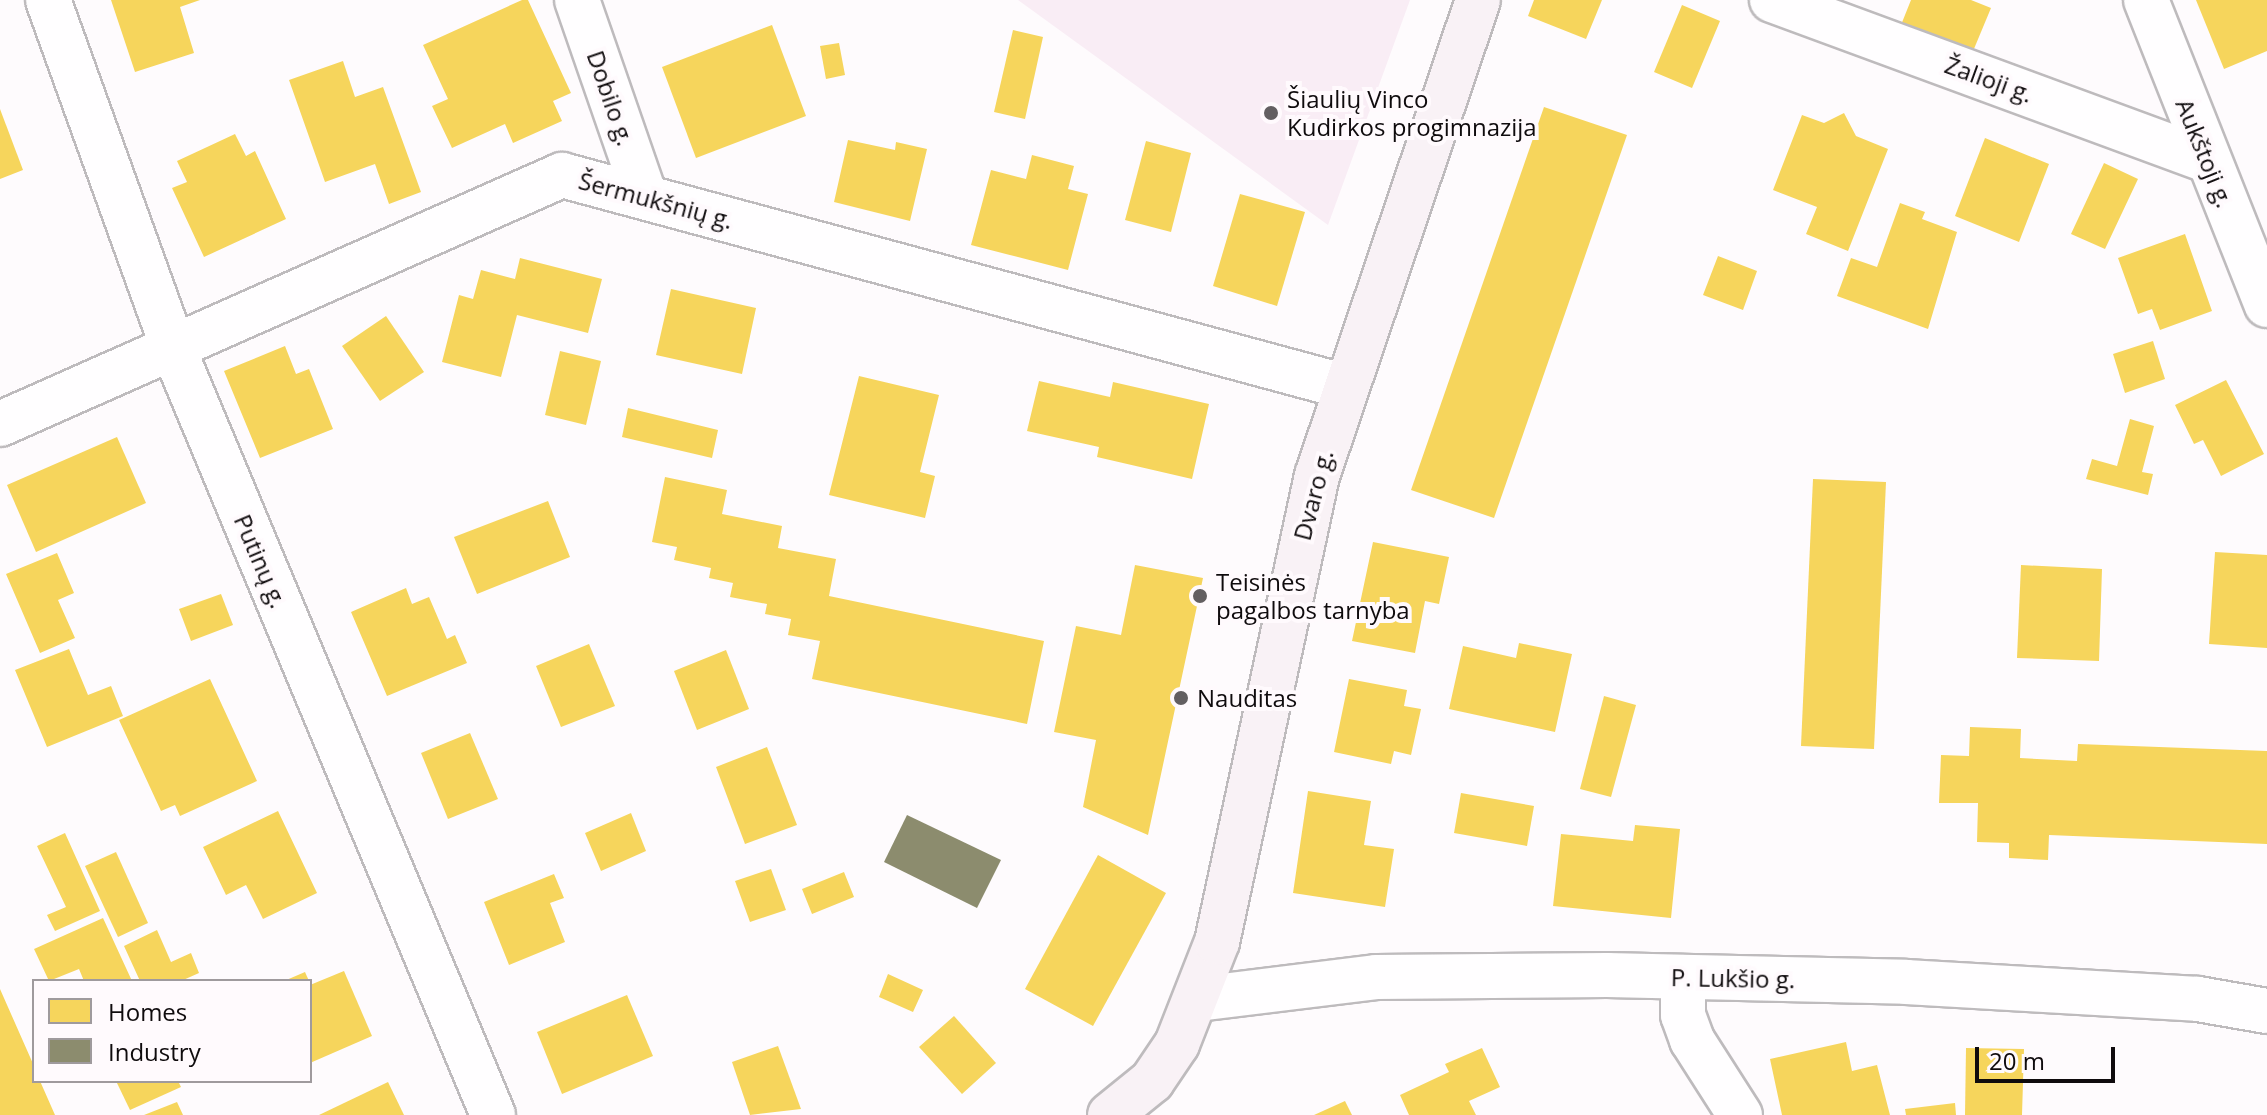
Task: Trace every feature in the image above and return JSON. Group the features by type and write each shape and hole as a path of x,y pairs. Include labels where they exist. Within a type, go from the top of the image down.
{"main road":[{"name":"Dvaro g.","path":"1110,1115 1152,1081 1198,999 1229,890 1299,543 1343,386 1478,0"}],"street":[{"name":"Putinų g.","path":"48,0 173,348 493,1115"},
{"name":"Dobilo g.","path":"577,0 645,196"},
{"name":"Žalioji g.","path":"1772,0 2205,159"},
{"name":"Aukštoji g.","path":"2146,0 2205,159 2267,305"},
{"name":"Šermukšnių g.","path":"0,424 562,175 1343,386"},
{"name":"P. Lukšio g.","path":"1198,999 1376,977 1683,977 2034,988 2198,999 2267,1011"},
{"path":"1683,977 1683,1015 1692,1040 1740,1115"}],"shaded area":[{"name":"Šiaulių Vinco Kudirkos progimnazija","path":"1018,0 1410,0 1328,225"}],"building: Homes":[{"path":"111,0 200,0 180,7 194,53 135,72"},
{"path":"528,0 571,93 553,101 562,121 513,143 505,124 452,148 432,106 448,99 423,45"},
{"path":"1534,0 1602,0 1586,39 1528,16"},
{"path":"1911,0 1971,0 1991,8 1971,56 1901,25"},
{"path":"2196,0 2267,0 2267,51 2224,69"},
{"path":"1682,5 1720,21 1692,88 1654,72"},
{"path":"772,25 806,116 696,158 662,67"},
{"path":"1013,30 1043,37 1025,119 994,112"},
{"path":"839,43 845,75 826,79 820,46"},
{"path":"343,61 355,97 383,87 421,192 389,204 375,164 325,182 289,80"},
{"path":"1544,107 1627,135 1494,518 1411,490"},
{"path":"0,109 23,170 0,179"},
{"path":"1844,113 1856,136 1888,149 1848,251 1806,234 1817,207 1773,190 1802,115 1824,123"},
{"path":"235,134 246,156 255,151 286,219 204,257 172,188 187,182 177,161"},
{"path":"1985,138 2049,164 2019,242 1955,216"},
{"path":"848,140 895,150 896,142 927,149 910,221 834,202"},
{"path":"1146,141 1191,153 1171,232 1125,220"},
{"path":"1032,155 1074,166 1068,189 1088,194 1068,270 971,245 991,170 1026,179"},
{"path":"2104,163 2138,179 2105,249 2071,234"},
{"path":"1240,194 1305,212 1277,306 1213,286"},
{"path":"1900,203 1925,212 1922,219 1957,232 1928,329 1837,296 1851,258 1877,267"},
{"path":"2185,234 2212,311 2160,330 2152,309 2138,314 2118,258"},
{"path":"1718,256 1757,271 1743,310 1703,295"},
{"path":"520,258 602,279 588,333 517,315 501,377 442,362 459,295 473,299 481,270 515,279"},
{"path":"671,289 756,308 742,374 656,355"},
{"path":"386,316 424,372 380,401 342,346"},
{"path":"2153,341 2165,379 2125,393 2113,354"},
{"path":"285,346 296,374 309,369 333,429 260,458 224,371"},
{"path":"560,351 601,361 586,425 545,415"},
{"path":"859,376 939,395 920,472 935,476 925,518 829,495"},
{"path":"2226,380 2264,454 2221,476 2203,440 2194,444 2175,405"},
{"path":"1039,381 1110,397 1113,382 1209,404 1192,479 1097,457 1099,447 1027,431"},
{"path":"628,408 718,430 712,458 622,437"},
{"path":"2130,419 2154,426 2142,472 2153,474 2148,495 2086,479 2092,459 2117,466"},
{"path":"117,437 146,503 36,552 7,485"},
{"path":"665,477 727,490 722,514 782,526 778,548 836,559 829,596 1044,641 1027,724 812,679 820,641 788,635 791,619 765,614 767,604 730,597 733,583 709,578 711,568 674,560 677,547 652,542"},
{"path":"1813,479 1886,482 1874,749 1801,746"},
{"path":"548,501 570,557 477,594 454,537"},
{"path":"1373,542 1449,557 1439,604 1425,601 1415,653 1352,641"},
{"path":"2215,552 2267,555 2267,648 2209,644"},
{"path":"57,553 74,593 58,600 75,638 40,653 6,574"},
{"path":"1135,565 1203,578 1148,835 1083,807 1096,740 1054,732 1076,626 1121,635"},
{"path":"2021,565 2102,569 2099,661 2017,658"},
{"path":"406,588 412,604 429,597 447,639 455,635 467,663 387,696 351,612"},
{"path":"221,594 233,625 191,641 179,609"},
{"path":"1519,643 1572,654 1555,732 1449,709 1463,646 1516,658"},
{"path":"589,644 615,706 561,727 536,666"},
{"path":"69,649 88,695 111,686 123,716 47,747 15,670"},
{"path":"726,650 749,709 697,730 674,671"},
{"path":"210,679 257,781 180,816 175,805 161,811 119,720"},
{"path":"1349,679 1407,690 1404,706 1421,709 1411,755 1394,751 1391,764 1334,752"},
{"path":"1604,696 1636,705 1611,797 1580,789"},
{"path":"1970,727 2021,729 2020,758 2077,761 2078,744 2267,751 2267,844 2049,835 2048,860 2009,858 2009,843 1977,842 1978,803 1939,803 1941,755 1969,756"},
{"path":"470,733 498,799 448,819 421,753"},
{"path":"767,747 797,825 745,844 716,767"},
{"path":"1308,791 1371,801 1364,845 1394,849 1385,907 1293,893"},
{"path":"1461,793 1534,806 1527,846 1454,833"},
{"path":"278,811 317,893 263,919 246,885 226,895 203,847"},
{"path":"631,813 646,851 601,871 585,833"},
{"path":"1635,825 1680,829 1671,918 1553,906 1561,834 1633,841"},
{"path":"65,833 100,911 55,931 47,915 66,907 37,846"},
{"path":"116,852 148,923 118,937 85,866"},
{"path":"1098,855 1166,893 1093,1026 1025,989"},
{"path":"771,869 786,910 750,922 735,881"},
{"path":"844,872 854,897 812,914 802,889"},
{"path":"554,874 564,898 550,903 565,942 509,965 484,902"},
{"path":"103,918 131,979 83,979 79,969 48,979 34,949"},
{"path":"157,930 171,962 191,953 199,973 186,979 139,979 124,946"},
{"path":"344,971 372,1036 312,1062 312,984"},
{"path":"305,972 308,979 289,979"},
{"path":"888,974 923,990 913,1012 879,997"},
{"path":"0,989 32,1061 32,1083 41,1083 55,1115 0,1115"},
{"path":"627,995 653,1056 562,1094 537,1032"},
{"path":"954,1016 996,1063 962,1094 919,1047"},
{"path":"1846,1042 1852,1071 1877,1065 1890,1115 1782,1115 1770,1059"},
{"path":"778,1046 801,1109 750,1115 732,1062"},
{"path":"1482,1048 1500,1087 1469,1101 1476,1115 1409,1115 1400,1095 1449,1072 1445,1064"},
{"path":"1966,1048 2024,1049 2022,1115 1965,1115"},
{"path":"388,1082 404,1115 319,1115"},
{"path":"117,1083 179,1083 181,1087 130,1110"},
{"path":"1345,1101 1352,1115 1314,1115"},
{"path":"177,1102 183,1115 144,1115"},
{"path":"1955,1103 1956,1115 1906,1115 1905,1109"}],"building: Industry":[{"path":"907,815 1001,860 977,908 884,862"}],"place":[{"name":"Šiaulių Vinco Kudirkos progimnazija","path":"1271,113"},
{"name":"Teisinės pagalbos tarnyba","path":"1200,596"},
{"name":"Nauditas","path":"1181,698"}]}
